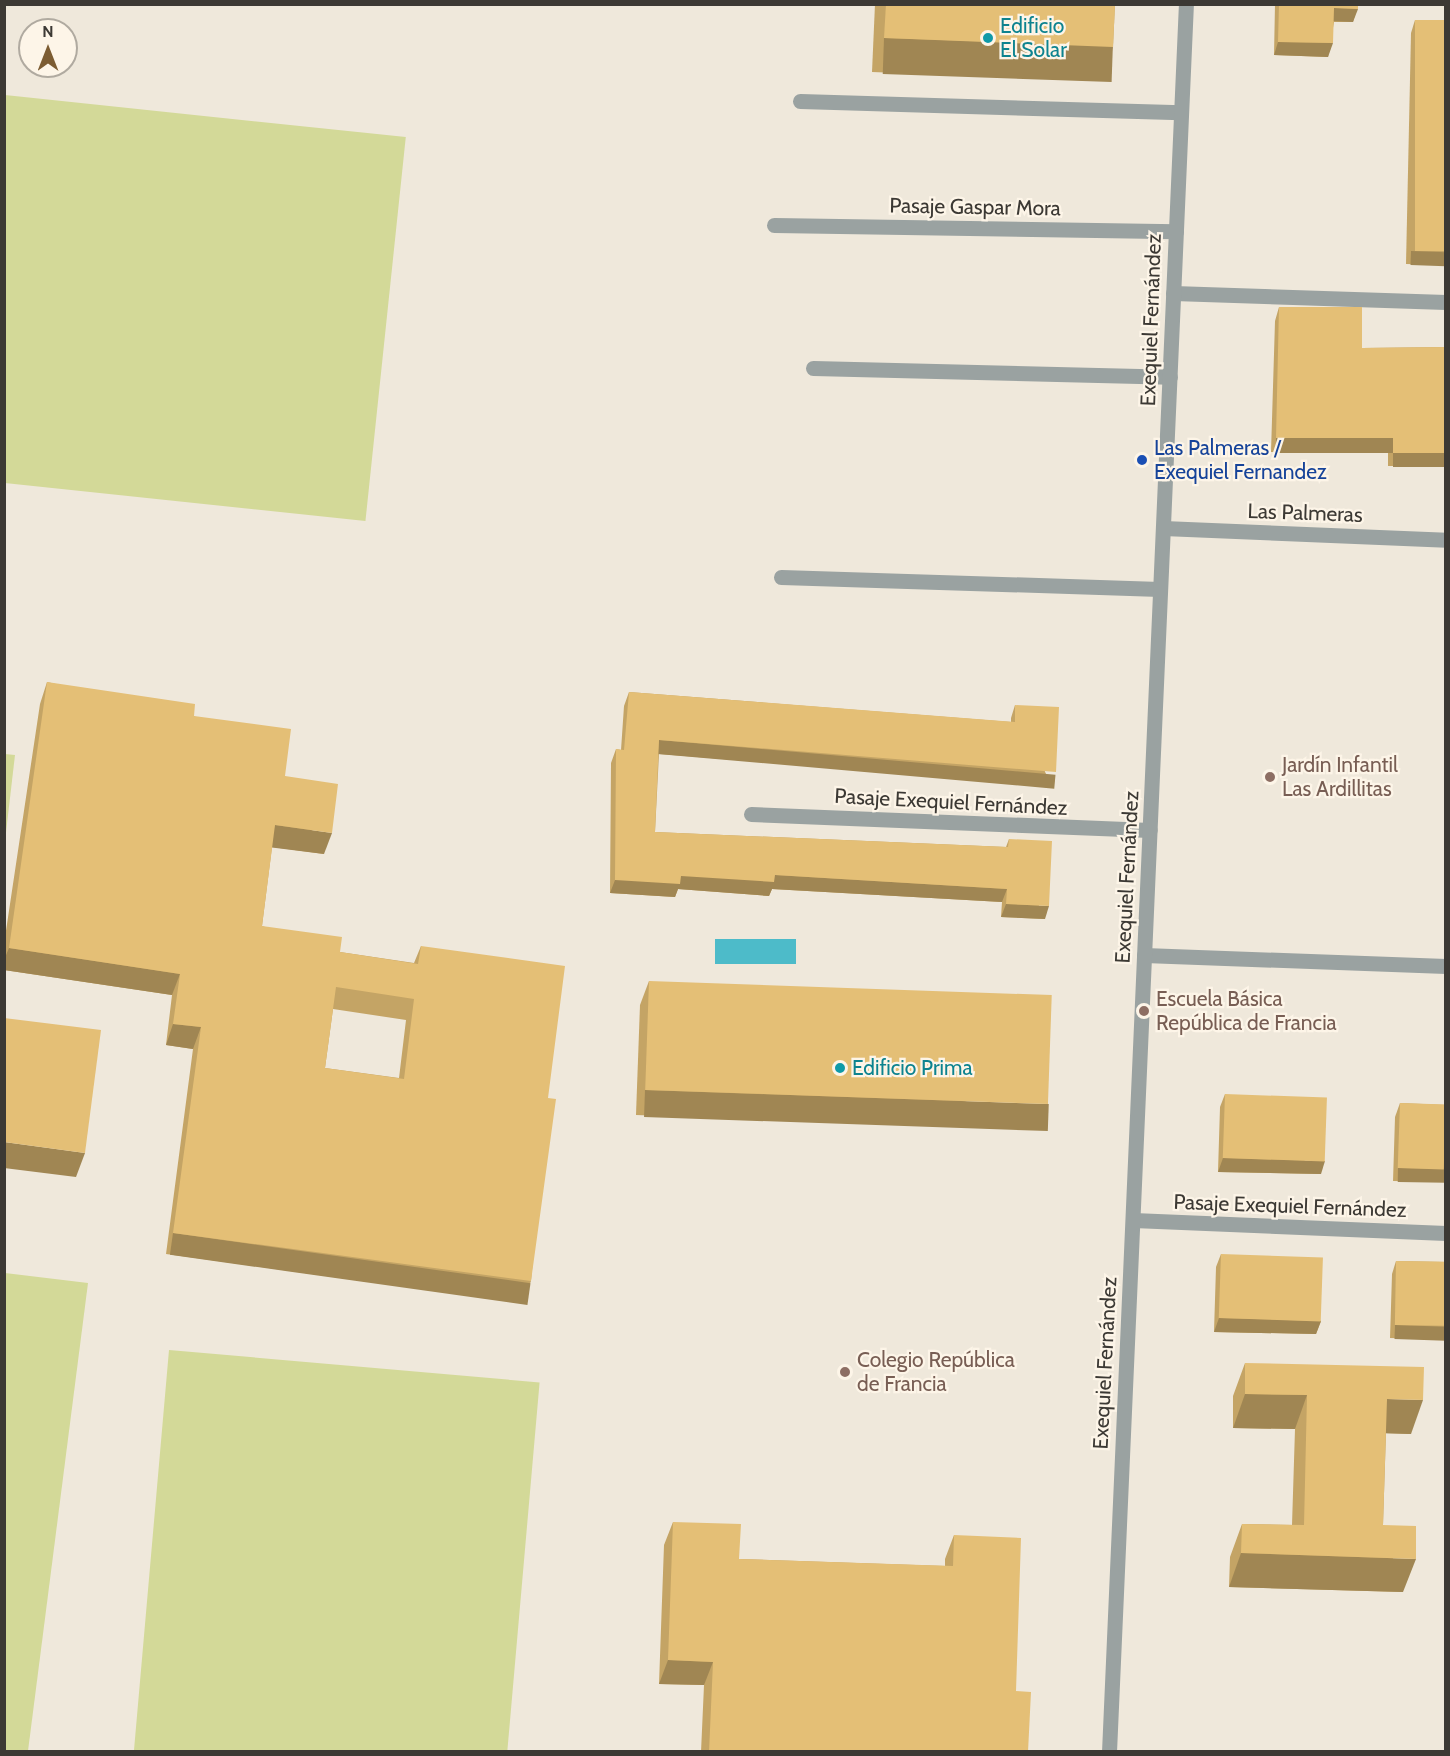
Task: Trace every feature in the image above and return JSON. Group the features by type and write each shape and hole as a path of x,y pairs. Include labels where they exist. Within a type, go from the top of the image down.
{"street":[{"name":"Exequiel Fernández","path":"1109,1752 1186,4"},
{"path":"801,101 1181,112"},
{"name":"Pasaje Gaspar Mora","path":"774,225 1176,231"},
{"path":"1173,293 1446,302"},
{"path":"813,368 1170,377"},
{"name":"Las Palmeras","path":"1163,528 1446,540"},
{"path":"781,577 1160,589"},
{"name":"Pasaje Exequiel Fernández","path":"751,814 1150,830"},
{"path":"1144,955 1446,966"},
{"name":"Pasaje Exequiel Fernández","path":"1133,1220 1446,1233"}],"green space":[{"path":"5,95 406,137 365,521 4,483"},
{"path":"4,754 15,755 5,841"},
{"path":"5,1273 88,1283 28,1751 4,1751"},
{"path":"169,1350 540,1382 507,1752 134,1751"}],"water":[{"path":"715,939 796,939 796,964 715,964"}],"building":[{"path":"886,4 1115,4 1113,47 884,38"},
{"path":"1279,4 1358,4 1358,9 1334,8 1333,43 1278,42"},
{"path":"1415,20 1446,20 1446,251 1415,251"},
{"path":"1279,307 1362,307 1362,348 1446,347 1446,453 1393,453 1393,438 1276,438"},
{"path":"47,682 195,704 194,716 291,729 285,776 338,784 332,833 275,825 262,926 342,937 340,952 418,964 421,946 565,966 548,1098 556,1099 531,1281 173,1233 201,1027 173,1024 180,974 9,948","holes":["336,987 414,999 404,1079 325,1068"]},
{"path":"629,692 1015,722 1015,705 1059,707 1056,772 659,740 655,832 1008,847 1009,839 1052,841 1049,906 1006,904 1007,889 775,875 774,882 681,876 680,884 615,880 616,749 624,750"},
{"name":"Edificio Prima","path":"649,981 1052,995 1048,1104 645,1090"},
{"path":"4,1018 101,1030 85,1153 4,1142"},
{"path":"1225,1094 1327,1098 1325,1162 1223,1158"},
{"path":"1400,1103 1446,1105 1444,1170 1398,1168"},
{"path":"1221,1254 1323,1258 1321,1322 1219,1318"},
{"path":"1396,1261 1446,1262 1445,1326 1395,1325"},
{"path":"1245,1363 1424,1367 1423,1400 1387,1399 1383,1525 1416,1526 1416,1559 1241,1553 1242,1524 1304,1525 1307,1395 1245,1394"},
{"path":"673,1522 741,1524 739,1559 953,1566 954,1535 1021,1538 1016,1691 1031,1692 1028,1752 709,1752 713,1662 668,1660"}],"place":[{"name":"Edificio El Solar","path":"988,38"},
{"name":"Las Palmeras / Exequiel Fernandez","path":"1142,460"},
{"name":"Jardín Infantil Las Ardillitas","path":"1270,777"},
{"name":"Escuela Básica República de Francia","path":"1144,1011"},
{"name":"Edificio Prima","path":"840,1068"},
{"name":"Colegio República de Francia","path":"845,1372"}]}
